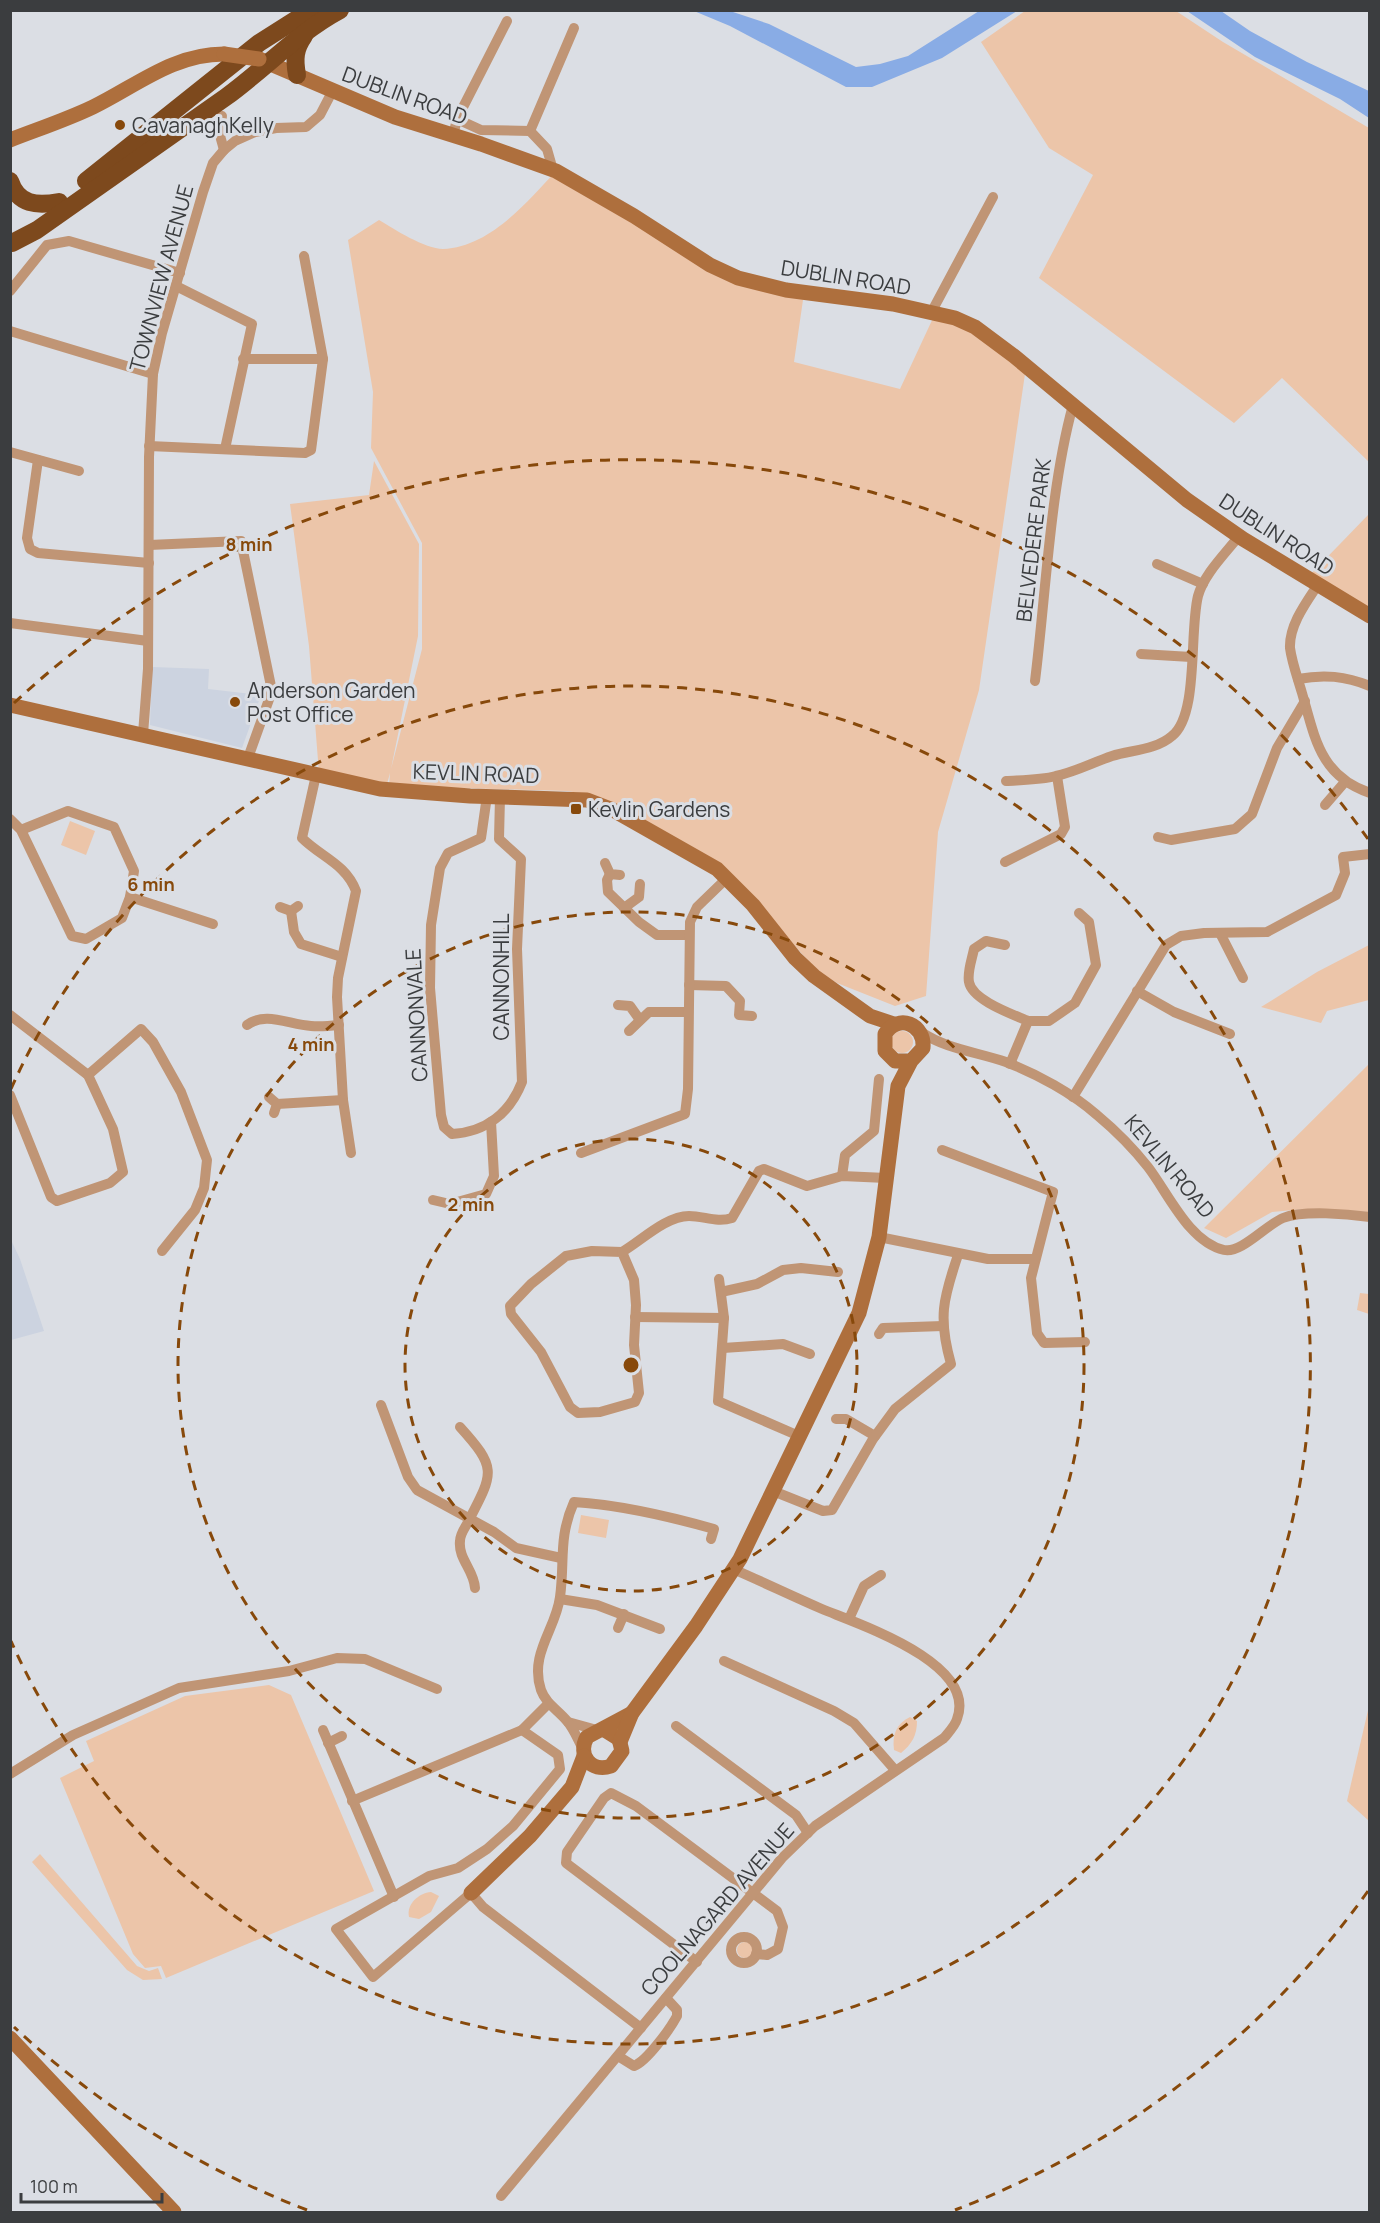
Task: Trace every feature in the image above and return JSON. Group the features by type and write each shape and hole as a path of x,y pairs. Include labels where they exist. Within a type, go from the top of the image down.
{"highway":[{"path":"11,244 59,202 259,43 311,10"},
{"path":"11,244 64,212 251,79 263,61 340,10"},
{"path":"297,75 294,58 296,47 309,29"},
{"path":"10,181 13,190 22,200 39,205 59,202"}],"street":[{"path":"453,136 457,119 507,21"},
{"path":"530,131 574,28"},
{"name":"DUBLIN ROAD","path":"10,140 93,107 169,65 196,56 224,54 263,61 395,117 553,170 621,208 710,265 738,278 786,290 893,304 975,327 1187,500 1317,586 1370,616"},
{"name":"TOWNVIEW AVENUE","path":"143,734 148,640 149,446 153,374 176,286 210,173 224,150 235,141 255,132 276,128 306,127 320,115 332,92"},
{"path":"222,116 219,132 224,150"},
{"path":"457,119 481,130 530,131 547,149 553,170"},
{"path":"931,313 993,197"},
{"path":"10,291 47,245 69,241 180,273"},
{"path":"149,446 305,453 311,450 323,359 304,256"},
{"path":"176,286 250,321 251,329 225,449"},
{"path":"10,332 153,374"},
{"path":"243,359 323,359"},
{"name":"BELVEDERE PARK","path":"1035,681 1060,474 1066,431 1073,405"},
{"path":"10,452 80,471"},
{"path":"38,460 27,538 30,549 38,553 149,563"},
{"path":"1006,781 1057,776 1170,739 1178,731 1188,710 1194,618 1203,584 1239,536"},
{"path":"149,545 241,541 272,691 248,758"},
{"path":"1157,564 1203,584"},
{"path":"1317,586 1294,626 1290,648 1317,745 1327,764 1344,783 1370,793"},
{"path":"10,623 148,640"},
{"path":"1141,654 1191,657"},
{"path":"1299,679 1321,675 1342,677 1370,686"},
{"path":"1158,837 1171,840 1235,829 1252,814 1277,748 1305,701"},
{"name":"KEVLIN ROAD","path":"10,705 392,791 587,800 613,810 698,858 727,878 753,905 795,958 814,976 870,1016 894,1024"},
{"path":"316,775 302,838 316,851 338,864 351,877 356,891 342,957 337,997 343,1100 351,1153"},
{"path":"1005,862 1060,834 1065,827 1057,776"},
{"path":"1325,805 1344,783"},
{"name":"CANNONHILL","path":"462,1133 485,1128 515,1100 522,1082 517,949 521,860 499,839 493,796"},
{"name":"CANNONVALE","path":"462,1133 447,1131 441,1115 430,988 431,925 440,868 448,853 481,838 493,796"},
{"path":"10,819 21,830 72,936 86,939 122,918 130,897 134,871 114,827 68,812 21,830"},
{"path":"1073,1097 1166,945 1181,936 1267,932 1336,895 1345,873 1343,857 1370,855"},
{"path":"605,863 615,874 607,880 608,892 624,908 657,934 688,935"},
{"path":"581,1153 685,1114 690,922 697,907 727,878"},
{"path":"624,908 639,897 640,884"},
{"path":"130,897 213,924"},
{"path":"290,908 294,932 301,944 342,957"},
{"path":"1005,945 986,941 974,949 969,984 972,992 1028,1021 1049,1021 1075,1003 1096,965 1089,922 1079,914"},
{"path":"1220,933 1243,978"},
{"path":"689,985 726,986 740,1000 739,1016 752,1016"},
{"path":"1137,991 1174,1012 1230,1034"},
{"path":"618,1005 630,1005 640,1020"},
{"path":"629,1031 649,1012 688,1012"},
{"path":"10,1015 88,1074 113,1130 123,1172 110,1183 57,1202 51,1197 10,1095"},
{"name":"KEVLIN ROAD","path":"870,1016 883,1040"},
{"path":"251,1018 273,1019 310,1026 339,1025"},
{"path":"1010,1064 1028,1021"},
{"path":"522,1730 558,1755 560,1769 513,1826 487,1849 458,1868 429,1876 336,1929 373,1977 471,1893 530,1836 572,1787 616,1763 620,1757 620,1742 632,1713 696,1626 733,1569 859,1312 879,1237 898,1086 911,1061 923,1048 921,1032 910,1023 894,1024 889,1028 883,1040 898,1086"},
{"path":"88,1074 141,1029 153,1042 181,1092 207,1160 204,1188 195,1210 162,1251"},
{"name":"KEVLIN ROAD","path":"921,1032 944,1044 1010,1064 1073,1097 1097,1114 1149,1168 1165,1194 1200,1236 1220,1248 1230,1251 1241,1247 1284,1218 1322,1215 1370,1217"},
{"name":"KEVLIN ROAD","path":"923,1048 944,1044"},
{"path":"891,1059 899,1062 911,1061"},
{"path":"842,1176 845,1155 874,1131 879,1079"},
{"path":"273,1105 343,1100"},
{"path":"433,1200 450,1204 486,1194 494,1176 491,1122"},
{"path":"942,1150 1053,1192 1031,1278 1037,1333 1044,1343 1085,1342"},
{"path":"622,1252 634,1280 634,1345 639,1393 635,1402 600,1412 578,1413 570,1407 540,1352 511,1314 510,1306 531,1284 566,1256 592,1251 622,1252 673,1220 688,1216 724,1221 732,1218 759,1171 764,1169 807,1186 842,1176 886,1178"},
{"path":"879,1237 901,1239 958,1255 988,1259 1035,1259"},
{"path":"773,1491 823,1511 832,1510 876,1436 895,1409 951,1364 943,1326 946,1289 958,1255"},
{"path":"722,1292 757,1284 783,1270 801,1268 838,1272"},
{"path":"719,1279 724,1318 718,1401 799,1436"},
{"path":"635,1317 724,1318"},
{"path":"879,1334 883,1328 943,1326"},
{"path":"723,1348 783,1344 810,1354"},
{"path":"381,1405 408,1477 417,1490 516,1548 561,1558"},
{"path":"836,1419 846,1419 876,1436"},
{"path":"460,1427 477,1446 487,1463 490,1478 460,1536 459,1551 474,1577 475,1588"},
{"path":"605,1768 592,1766 568,1722 548,1704 541,1689 538,1666 544,1638 560,1599 561,1545 574,1502 607,1504 658,1514 714,1529 711,1539"},
{"name":"COOLNAGARD AVENUE","path":"501,2196 782,1858 808,1833 944,1738 958,1719 959,1703 953,1686 929,1659 849,1619 733,1569"},
{"path":"849,1619 864,1586 881,1575"},
{"path":"560,1599 597,1605 660,1629"},
{"path":"618,1629 624,1614"},
{"path":"10,1774 73,1735 179,1688 289,1671 346,1658 365,1659 437,1689"},
{"path":"724,1660 834,1711 854,1723 896,1770"},
{"path":"352,1801 522,1730 548,1704"},
{"path":"572,1787 587,1737 632,1713"},
{"path":"568,1722 615,1734 620,1742"},
{"path":"676,1726 796,1815 808,1833"},
{"path":"323,1730 394,1897"},
{"path":"328,1743 342,1736"},
{"path":"697,1962 566,1863 567,1852 604,1798 611,1794 617,1794 636,1806 777,1911 783,1927 778,1949 767,1955 756,1954"},
{"path":"471,1893 483,1907 641,2028"},
{"path":"618,2056 634,2066 647,2055 677,2016 677,2010 666,1998"},
{"path":"10,2038 174,2212"}],"shaded area":[{"path":"1025,11 1176,11 1223,42 1369,128 1369,462 1282,378 1234,423 1039,278 1093,175 1049,148 981,42"},
{"path":"556,171 710,265 804,293 794,362 900,389 934,316 955,318 1026,367 979,690 938,832 926,996 895,1006 837,983 818,972 757,903 592,795 567,791 389,786 390,773 386,788 319,773 309,646 290,504 369,495 374,461 419,544 418,636 391,769 422,649 422,543 371,448 373,392 348,240 379,220 428,246 443,249 460,246 491,232 506,221"},
{"path":"1369,514 1369,612 1308,577"},
{"path":"152,667 209,669 208,689 261,695 242,748 150,725"},
{"path":"70,821 95,831 86,855 61,845"},
{"path":"1369,945 1369,1000 1327,1011 1321,1023 1261,1007 1317,972"},
{"path":"902,1031 912,1038 913,1042 906,1052 902,1053 892,1046 891,1042 898,1032"},
{"path":"1369,1064 1369,1212 1305,1209 1272,1212 1226,1238 1204,1228"},
{"path":"11,1240 20,1259 44,1331 11,1340"},
{"path":"1360,1293 1369,1294 1369,1314 1357,1310"},
{"path":"581,1515 609,1520 606,1538 578,1533"},
{"path":"269,1685 291,1695 374,1891 166,1978 161,1966 145,1968 133,1954 60,1778 94,1761 86,1741 185,1696"},
{"path":"1369,1706 1369,1821 1347,1801"},
{"path":"910,1717 917,1721 915,1735 901,1753 894,1750 894,1735 901,1723"},
{"path":"40,1854 137,1966 149,1971 158,1968 162,1979 143,1980 127,1970 32,1862"},
{"path":"431,1892 439,1896 431,1912 419,1919 409,1917 409,1908 414,1900 422,1894"},
{"path":"745,1942 753,1950 745,1958 737,1950"}],"water":[{"path":"694,11 730,11 769,24 856,67 880,64 908,56 979,11 1017,11 942,58 872,87 846,87 730,26"},
{"path":"1187,11 1221,11 1250,31 1307,62 1369,91 1369,118 1340,99 1255,57"}],"place":[{"name":"CavanaghKelly","path":"120,125"},
{"name":"Anderson Garden Post Office","path":"235,702"},
{"name":"Kevlin Gardens","path":"576,809"}]}
